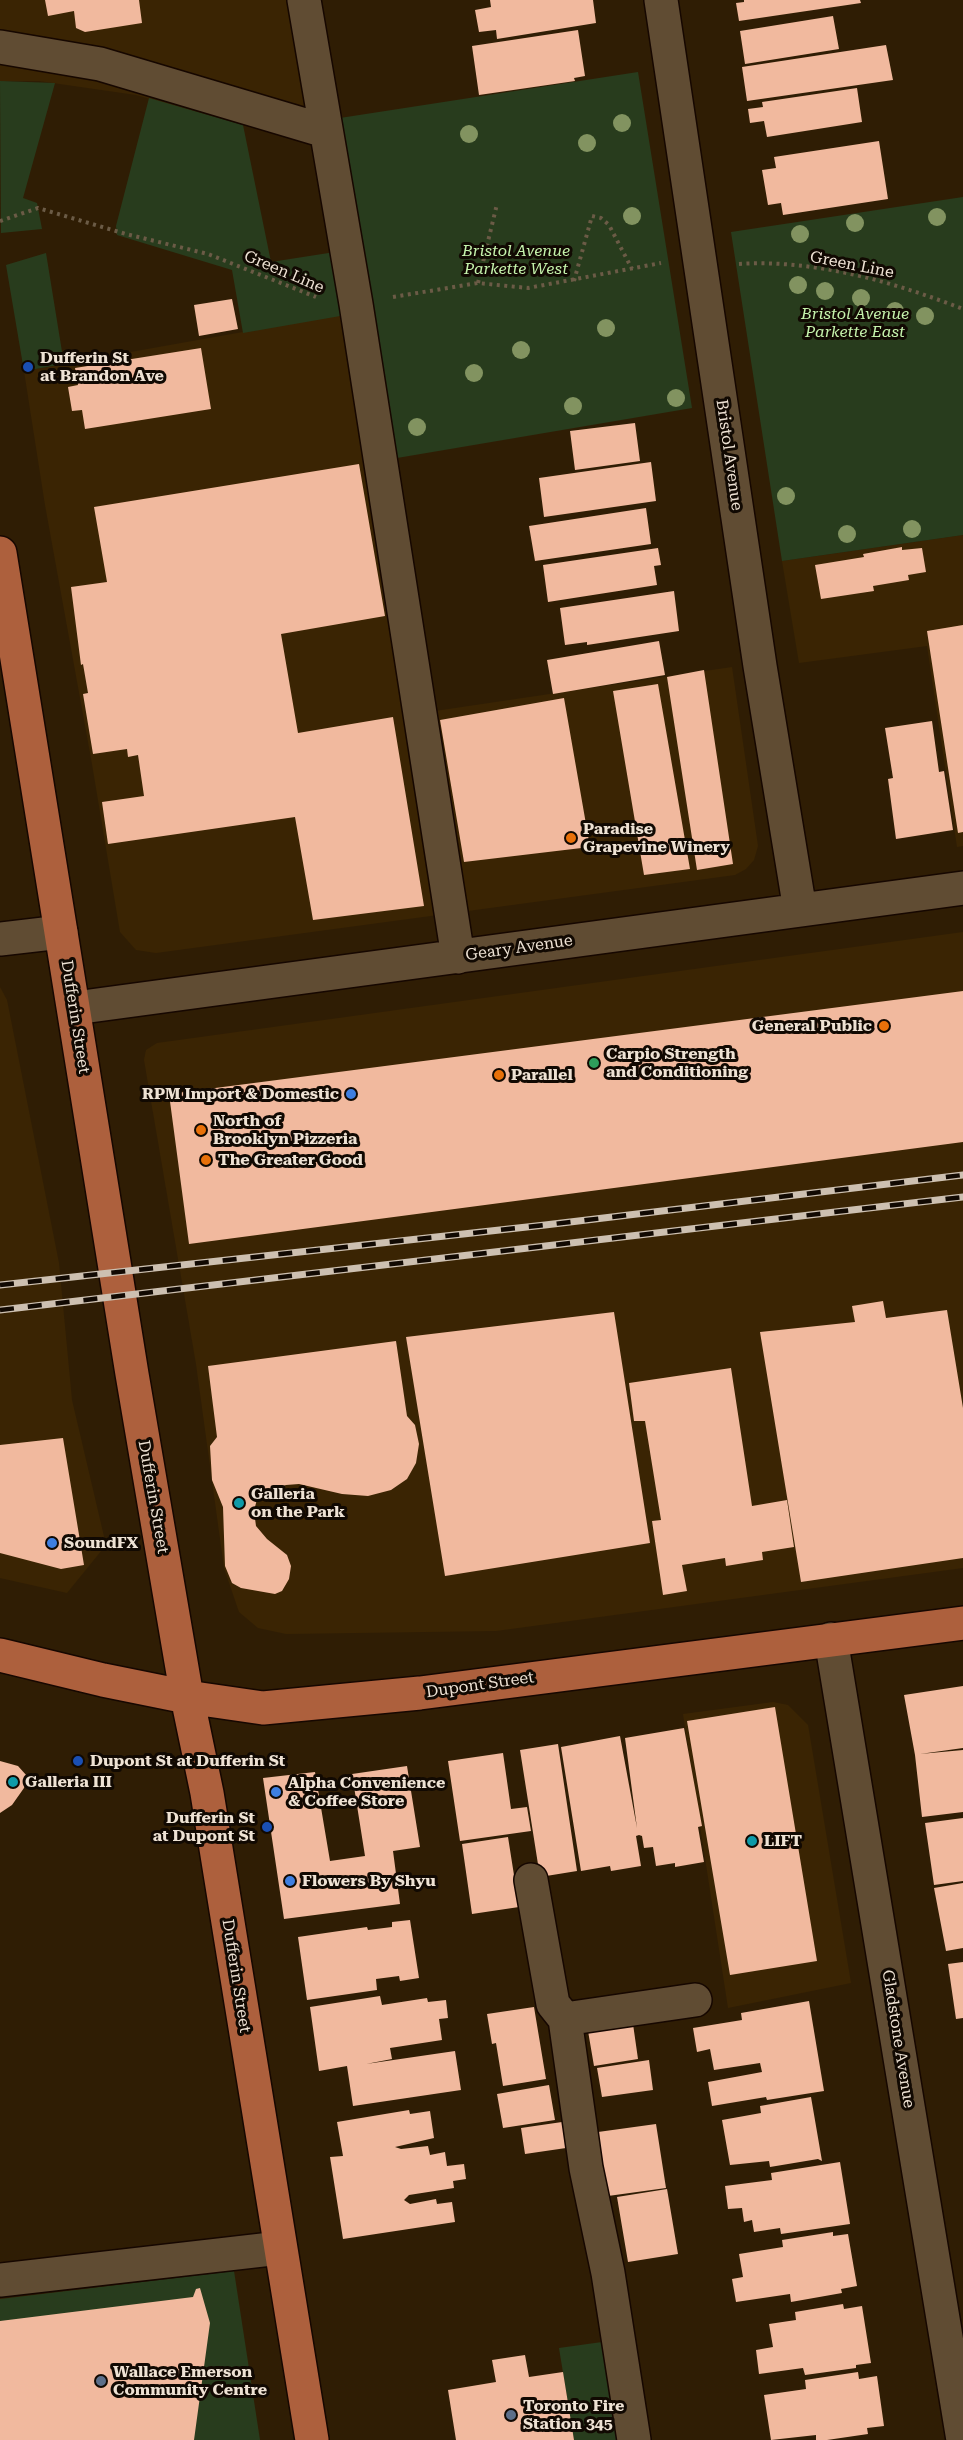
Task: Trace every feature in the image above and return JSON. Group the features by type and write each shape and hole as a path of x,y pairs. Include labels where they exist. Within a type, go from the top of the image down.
{"main road":[{"name":"Dufferin Street","path":"0,553 75,1008 132,1374 187,1697 207,1793 312,2440"},
{"name":"Dupont Street","path":"0,1655 103,1680 187,1697 263,1708 420,1693 963,1623"}],"street":[{"path":"304,0 356,304 458,957"},
{"name":"Bristol Avenue","path":"661,0 760,666 800,910"},
{"path":"0,47 100,64 325,131"},
{"name":"Geary Avenue","path":"75,1008 963,888"},
{"path":"0,939 61,932"},
{"name":"Gladstone Avenue","path":"831,1639 963,2440"},
{"path":"531,1880 553,2004 566,2019 586,2168 608,2273 634,2440"},
{"path":"566,2019 695,2000"},
{"path":"0,2280 280,2248"}],"path":[{"path":"478,283 497,204"},
{"name":"Green Line","path":"0,221 38,208 126,234 208,254 300,289 327,302 356,304 478,283 528,288 574,281 663,262"},
{"path":"574,281 592,216 601,218 609,225 632,269"},
{"name":"Green Line","path":"732,264 784,265 841,273 907,288 963,309"}],"shaded area":[{"path":"0,0 294,0 318,147 136,95 39,81 0,81"},
{"path":"372,309 435,711 732,667 758,846 754,860 746,869 735,875 156,953 136,950 120,932 45,505 24,371"},
{"path":"963,535 963,846 957,847 927,646 799,663 782,561"},
{"path":"963,932 963,1568 496,1631 286,1634 258,1628 239,1612 224,1568 196,1364 144,1060 146,1050 157,1043"},
{"path":"0,987 7,1000 59,1263 72,1400 106,1545 67,1593 0,1578"},
{"name":"LIFT","path":"773,1702 788,1705 808,1725 851,1983 728,2008 683,1714"}],"green space":[{"name":"Bristol Avenue Parkette West","path":"638,72 692,408 397,458 340,118"},
{"path":"0,81 55,83 23,198 37,203 42,229 1,233"},
{"path":"149,98 243,125 271,262 335,252 346,315 243,333 232,270 117,235 116,226"},
{"name":"Bristol Avenue Parkette East","path":"963,197 963,535 782,561 731,232"},
{"path":"46,253 64,364 24,371 6,265"},
{"name":"Wallace Emerson Community Centre","path":"234,2271 260,2440 0,2440 0,2299"},
{"path":"602,2342 618,2440 574,2440 559,2348"}],"building":[{"path":"45,0 139,0 142,23 85,32 76,28 74,11 48,16"},
{"path":"490,0 593,0 596,23 497,39 496,30 479,32 475,10 491,7"},
{"path":"744,0 860,0 861,3 739,21 736,3 744,2"},
{"path":"833,16 839,49 745,64 740,31"},
{"path":"578,30 585,76 574,78 575,81 479,95 472,46"},
{"path":"886,45 893,80 747,101 742,67"},
{"path":"857,88 862,122 767,137 764,121 750,123 748,109 763,107 762,102"},
{"path":"879,141 888,199 783,215 781,203 768,205 762,170 776,168 774,157"},
{"path":"232,299 238,329 199,336 194,305"},
{"path":"201,348 211,409 85,429 82,410 72,411 68,387 78,385 75,368"},
{"path":"635,423 640,461 575,470 570,431"},
{"path":"651,462 656,501 544,517 539,478"},
{"path":"359,464 385,616 281,634 298,733 393,717 424,906 313,920 295,817 108,844 102,802 144,796 138,755 128,757 127,749 93,754 83,694 88,693 83,664 81,665 71,587 107,582 94,507"},
{"path":"646,508 651,544 535,561 529,526"},
{"path":"902,547 902,550 922,548 926,572 908,575 909,580 873,586 874,591 821,599 815,565 864,557 863,554"},
{"path":"658,548 661,565 654,566 657,585 548,602 543,565"},
{"path":"674,591 679,631 587,645 587,642 565,645 560,608"},
{"path":"963,625 963,832 958,833 927,631"},
{"path":"659,641 665,675 553,694 547,660"},
{"path":"704,670 733,864 697,870 667,677"},
{"path":"658,684 690,869 644,875 613,691"},
{"path":"564,698 590,847 464,862 440,720"},
{"path":"932,721 939,772 944,771 953,830 896,839 888,779 893,778 885,728"},
{"path":"963,991 963,1142 189,1244 169,1094"},
{"path":"883,1301 886,1318 947,1310 963,1408 963,1558 801,1582 760,1332 855,1322 852,1306"},
{"path":"614,1312 650,1543 445,1576 406,1337"},
{"path":"396,1341 407,1416 415,1425 419,1444 416,1463 407,1479 391,1490 368,1496 342,1494 299,1484 286,1485 265,1492 257,1499 254,1511 256,1526 267,1539 287,1555 291,1566 289,1579 282,1591 275,1594 241,1588 232,1583 225,1566 223,1507 212,1480 210,1446 217,1437 208,1366"},
{"path":"731,1368 752,1506 787,1500 794,1547 762,1552 763,1560 726,1566 725,1558 682,1565 687,1591 663,1595 652,1521 661,1520 645,1421 634,1421 629,1383"},
{"path":"63,1438 84,1565 61,1569 0,1553 0,1445"},
{"path":"963,1686 963,1748 920,1754 963,1750 963,1812 922,1817 915,1755 904,1695"},
{"name":"LIFT","path":"775,1707 817,1961 730,1975 687,1721"},
{"path":"684,1728 702,1826 698,1827 704,1862 675,1867 675,1863 656,1866 653,1847 644,1848 642,1836 639,1835 636,1836 641,1866 611,1871 610,1866 581,1871 561,1747 620,1736 637,1828 625,1738"},
{"path":"558,1744 577,1871 540,1877 520,1750"},
{"path":"503,1753 511,1809 527,1807 531,1831 460,1841 448,1761"},
{"name":"Galleria III","path":"0,1761 18,1766 27,1776 24,1788 12,1805 0,1813"},
{"path":"407,1766 420,1847 393,1851 400,1904 284,1919 263,1778 315,1772 330,1861 365,1856 352,1774"},
{"path":"963,1818 963,1881 934,1885 925,1823"},
{"path":"508,1837 519,1907 472,1914 462,1844"},
{"path":"963,1883 963,1948 946,1951 934,1888"},
{"path":"410,1920 419,1978 400,1981 399,1976 376,1979 377,1990 307,2000 298,1937 367,1927 368,1930 392,1927 392,1922"},
{"path":"963,1962 963,2018 956,2019 948,1964"},
{"path":"380,1996 382,2005 427,1998 428,2002 446,2000 448,2018 439,2019 442,2040 390,2048 392,2059 366,2064 455,2051 461,2090 353,2106 347,2066 319,2071 310,2007"},
{"path":"809,2001 824,2091 712,2106 708,2082 762,2072 760,2063 714,2070 710,2049 697,2052 693,2028 742,2020 741,2013"},
{"path":"534,2007 546,2079 503,2086 496,2043 492,2044 487,2014"},
{"path":"633,2024 638,2059 594,2066 588,2031"},
{"path":"649,2060 653,2090 602,2097 597,2068"},
{"path":"549,2085 555,2120 503,2128 497,2094"},
{"path":"811,2097 822,2161 818,2159 770,2167 769,2161 730,2165 722,2120 761,2113 760,2106"},
{"path":"409,2110 410,2114 430,2111 434,2138 395,2147 401,2149 428,2146 430,2155 445,2152 447,2166 464,2164 466,2179 453,2181 454,2188 409,2195 404,2200 410,2204 436,2199 437,2204 452,2202 455,2222 343,2239 330,2157 343,2156 337,2122"},
{"path":"562,2122 566,2148 525,2154 521,2128"},
{"path":"656,2124 666,2188 608,2196 598,2132"},
{"path":"840,2162 850,2224 781,2234 780,2228 754,2232 752,2220 744,2222 742,2208 728,2209 725,2186 772,2180 771,2173"},
{"path":"667,2189 678,2254 628,2262 617,2197"},
{"path":"833,2232 833,2236 848,2234 857,2286 841,2289 842,2293 791,2302 790,2294 736,2302 732,2279 743,2277 739,2254 783,2247 782,2240"},
{"name":"Wallace Emerson Community Centre","path":"200,2288 210,2323 194,2440 0,2440 0,2321 193,2297 196,2289"},
{"path":"843,2304 844,2309 862,2306 871,2363 856,2365 856,2368 805,2375 803,2368 759,2374 756,2350 773,2347 769,2324 796,2320 795,2312"},
{"name":"Toronto Fire Station 345","path":"525,2355 529,2377 563,2372 574,2440 456,2440 448,2390 496,2382 492,2360"},
{"path":"858,2372 859,2379 877,2376 884,2426 867,2428 868,2434 827,2440 816,2440 816,2435 771,2440 764,2395 806,2389 805,2380"}],"railway":[{"path":"0,1285 545,1225 963,1175"},
{"path":"0,1310 963,1197"}],"place":[{"name":"Dufferin St at Brandon Ave","path":"28,367"},
{"name":"Paradise Grapevine Winery","path":"571,838"},
{"name":"General Public","path":"884,1026"},
{"name":"Carpio Strength and Conditioning","path":"594,1063"},
{"name":"Parallel","path":"499,1075"},
{"name":"RPM Import & Domestic","path":"351,1094"},
{"name":"North of Brooklyn Pizzeria","path":"201,1130"},
{"name":"The Greater Good","path":"206,1160"},
{"name":"Galleria on the Park","path":"239,1503"},
{"name":"SoundFX","path":"52,1543"},
{"name":"Dupont St at Dufferin St","path":"78,1761"},
{"name":"Galleria III","path":"13,1782"},
{"name":"Alpha Convenience & Coffee Store","path":"276,1792"},
{"name":"Dufferin St at Dupont St","path":"267,1827"},
{"name":"LIFT","path":"752,1841"},
{"name":"Flowers By Shyu","path":"290,1881"},
{"name":"Wallace Emerson Community Centre","path":"101,2381"},
{"name":"Toronto Fire Station 345","path":"511,2415"}]}
